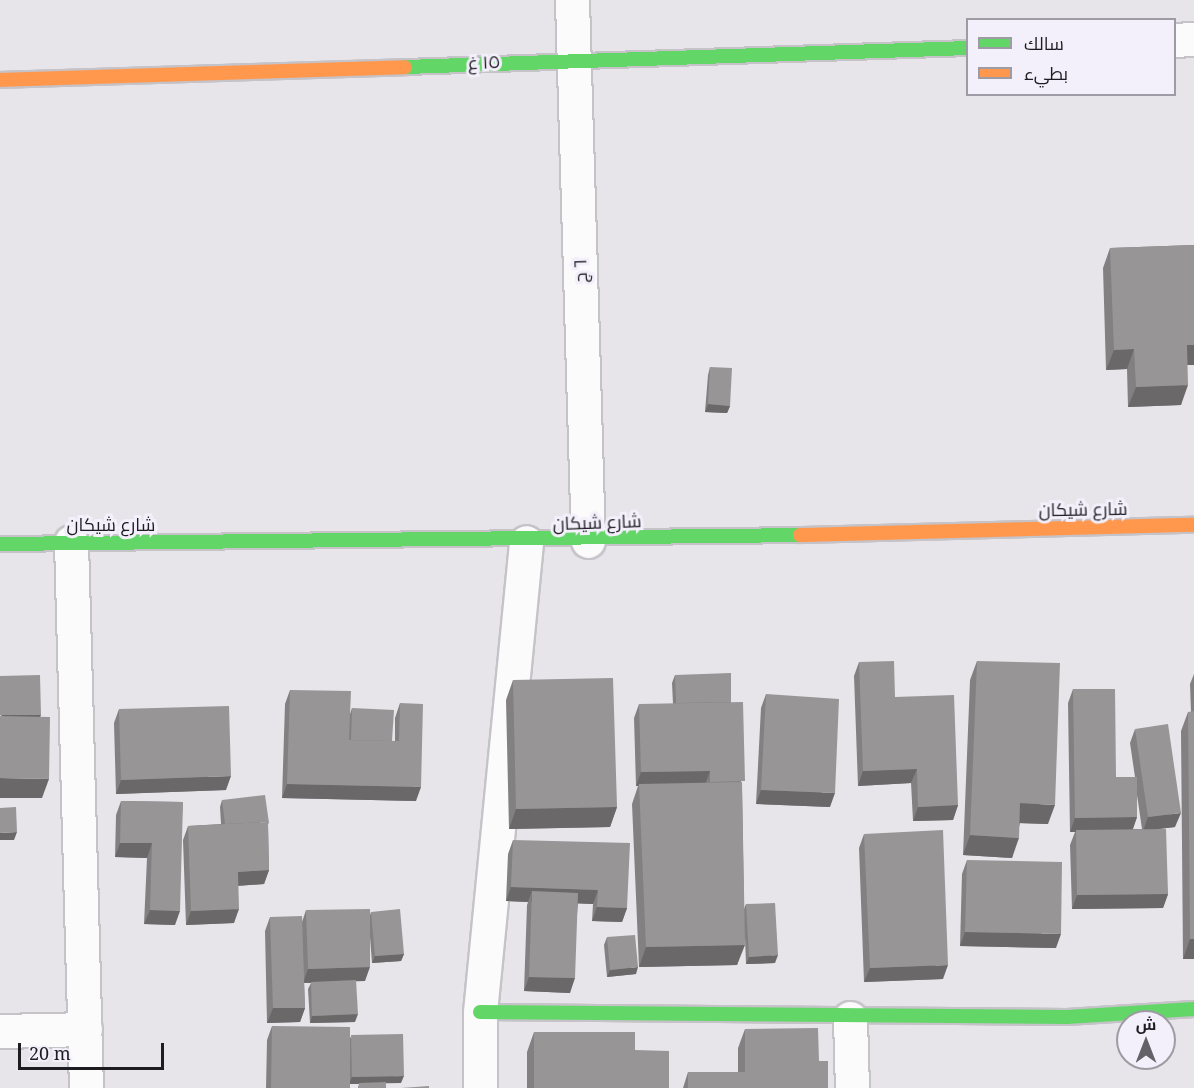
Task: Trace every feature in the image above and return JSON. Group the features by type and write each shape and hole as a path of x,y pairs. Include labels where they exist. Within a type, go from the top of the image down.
{"street":[{"name":"٦ ج","path":"572,0 588,541"},
{"path":"1176,40 1194,39"},
{"name":"١٥ غ","path":"0,80 574,58 966,48"},
{"name":"شارع شيكان","path":"0,544 526,542 1194,525"},
{"path":"72,542 87,1088"},
{"path":"480,1088 480,1012 526,542"},
{"path":"480,1012 849,1018 1066,1017 1194,1009"},
{"path":"849,1018 852,1088"},
{"path":"0,1031 85,1029"}],"building":[{"path":"1194,245 1194,345 1187,345 1188,385 1136,387 1134,349 1114,350 1110,248"},
{"path":"710,367 732,368 730,406 708,404"},
{"path":"894,661 895,697 954,695 958,805 918,807 917,769 863,771 859,662"},
{"path":"977,661 1060,663 1055,805 1020,803 1019,838 970,835"},
{"path":"731,673 731,702 676,703 675,675"},
{"path":"40,675 41,715 0,715 0,676"},
{"path":"613,678 617,807 516,809 513,680"},
{"path":"1073,689 1115,689 1116,777 1137,777 1137,817 1075,818"},
{"path":"290,690 351,691 349,740 399,741 400,703 423,704 421,787 287,784"},
{"path":"766,694 839,699 835,793 761,790"},
{"path":"743,702 745,781 710,782 710,771 641,772 639,704"},
{"path":"229,706 231,776 121,780 119,709"},
{"path":"352,708 394,710 392,741 351,740"},
{"path":"1194,711 1194,939 1190,939 1188,712"},
{"path":"0,716 50,717 49,779 0,778"},
{"path":"1168,724 1181,813 1148,817 1135,729"},
{"path":"742,782 745,945 646,947 639,784"},
{"path":"265,795 269,823 268,824 268,822 225,824 222,800"},
{"path":"121,801 183,802 180,911 150,910 152,843 120,843"},
{"path":"16,807 17,832 0,833 0,808"},
{"path":"268,822 269,870 238,872 239,909 191,911 188,826"},
{"path":"1166,829 1168,894 1077,895 1076,830"},
{"path":"943,830 948,965 870,968 864,834"},
{"path":"513,840 630,843 627,908 597,907 598,890 511,887"},
{"path":"967,860 1062,862 1061,934 965,932"},
{"path":"532,891 578,893 575,978 529,977"},
{"path":"775,903 778,955 749,957 746,904"},
{"path":"370,909 370,967 308,969 306,910"},
{"path":"400,909 404,954 375,956 371,912"},
{"path":"302,916 305,1008 273,1008 270,917"},
{"path":"635,935 638,967 610,970 607,937"},
{"path":"356,980 358,1014 312,1016 311,982"},
{"path":"272,1026 350,1027 350,1088 271,1088"},
{"path":"818,1028 819,1061 828,1061 828,1088 688,1088 688,1072 745,1072 745,1029"},
{"path":"534,1032 635,1032 635,1050 669,1051 669,1088 534,1088"},
{"path":"403,1034 404,1076 352,1077 351,1035"},
{"path":"386,1082 386,1088 359,1088 359,1083"},
{"path":"429,1086 429,1088 401,1088"}],"traffic: fast":[{"path":"405,67 966,48"},
{"path":"0,544 800,535"},
{"path":"480,1012 1067,1017 1194,1009"}],"traffic: slow":[{"path":"0,80 405,67"},
{"path":"800,535 1194,525"}]}
